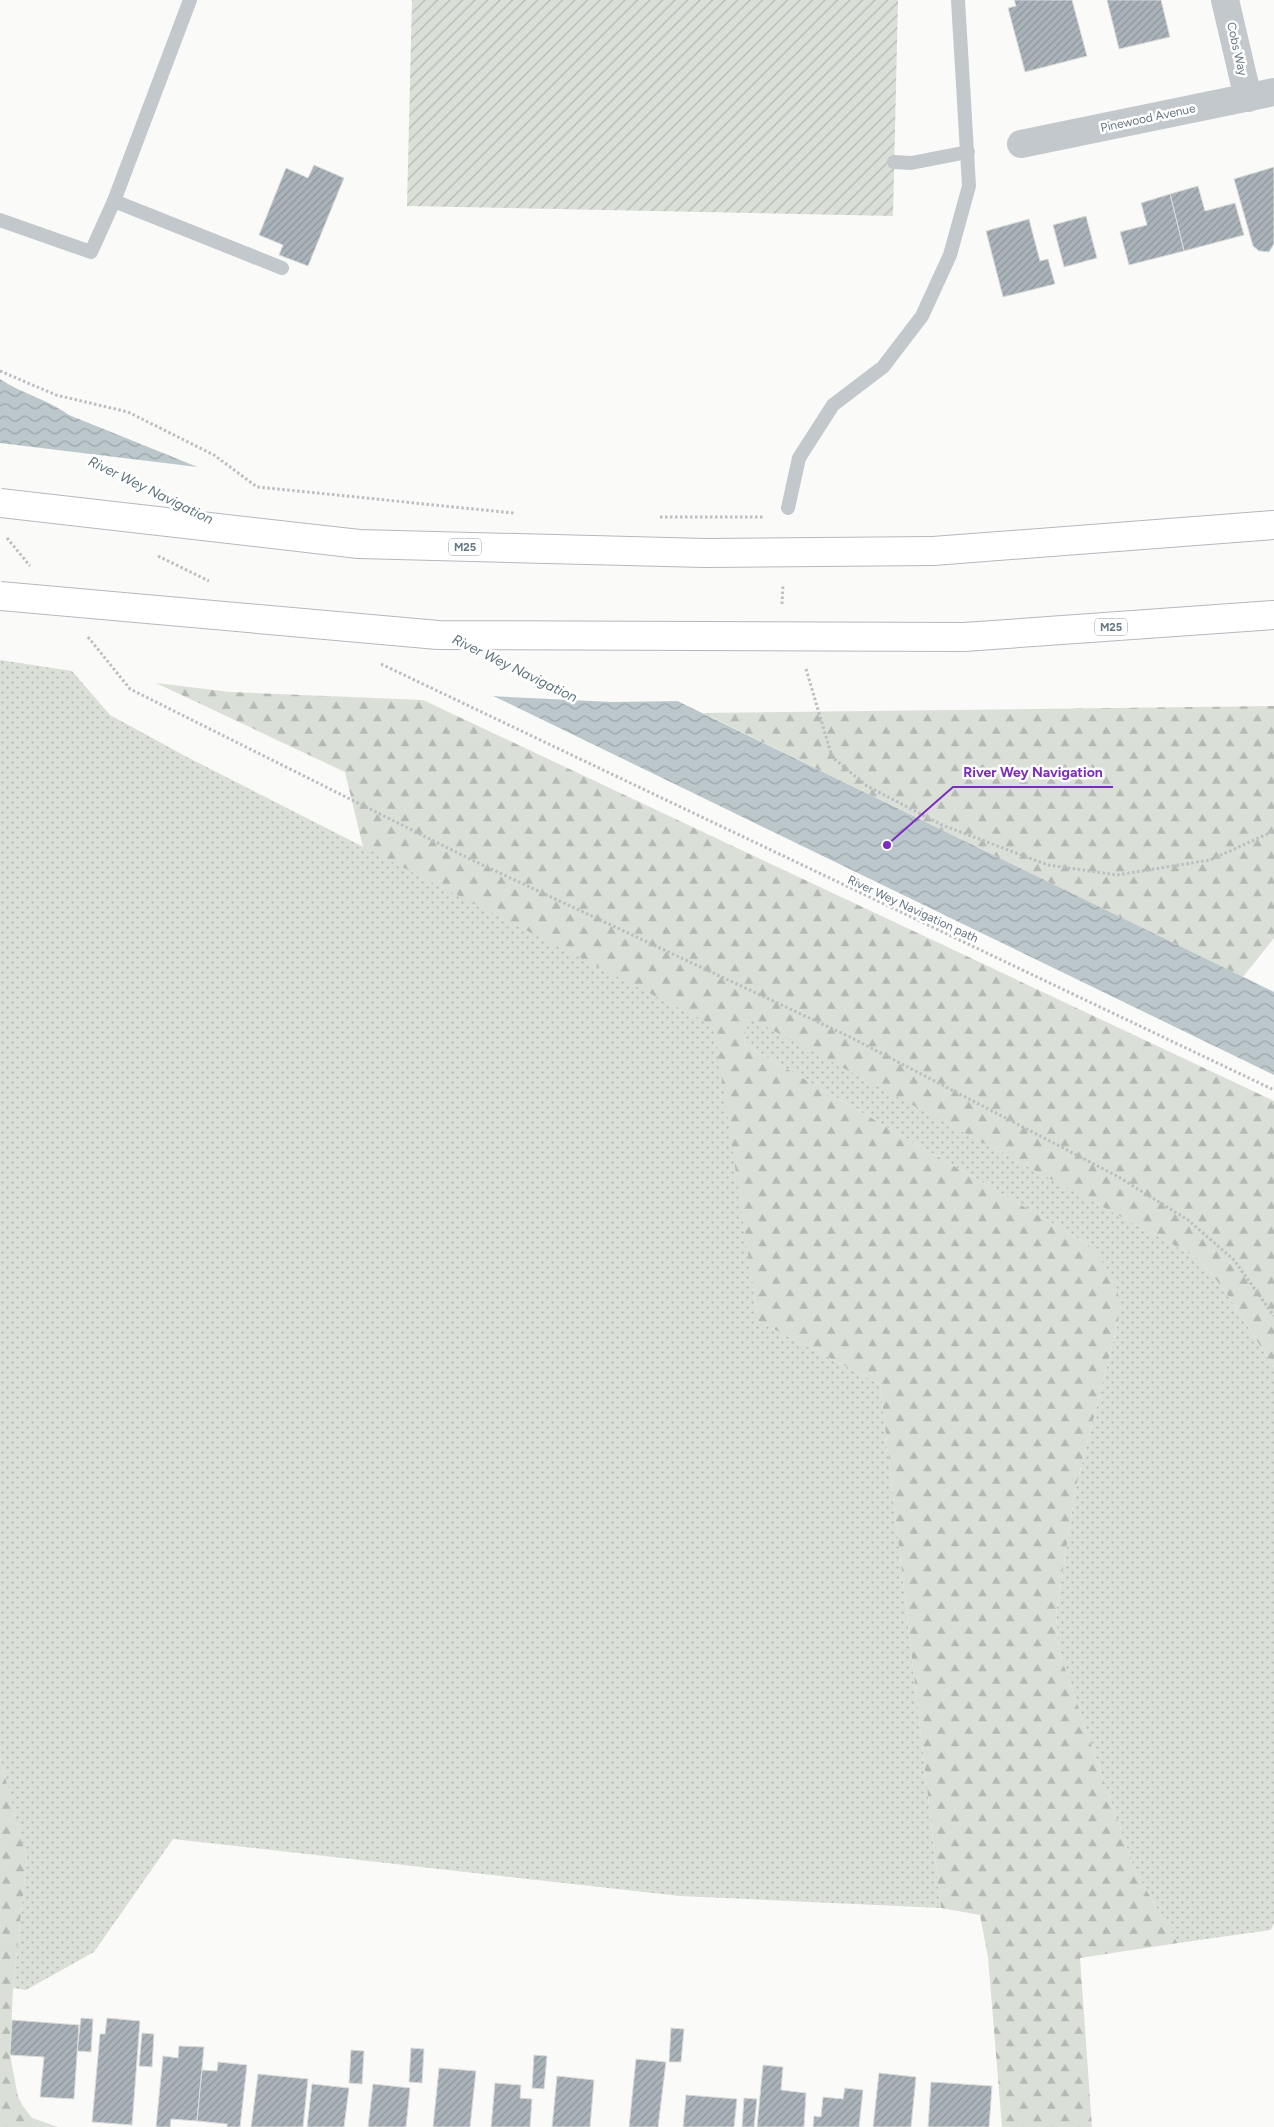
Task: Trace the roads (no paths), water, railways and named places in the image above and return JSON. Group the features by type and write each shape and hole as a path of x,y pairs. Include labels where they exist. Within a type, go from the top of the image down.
{"highway":[{"name":"M25","path":"0,502 358,544 705,553 933,551 1274,525"},
{"name":"M25","path":"0,596 438,635 964,637 1274,614"}],"street":[{"name":"Cobs Way","path":"1225,0 1261,95"},
{"name":"Pinewood Avenue","path":"1022,144 1261,95"}],"lane":[{"path":"0,220 90,252 114,201 190,0"},
{"path":"788,508 799,458 833,405 884,366 922,316 950,255 968,186 968,152 958,0"},
{"path":"894,162 911,163 968,152"},
{"path":"114,201 282,268"}],"water":[{"name":"River Wey Navigation","path":"0,379 61,409 69,415 200,468 1274,992 1274,1075 481,690 0,452"}],"place":[{"name":"River Wey Navigation","path":"887,845"}]}
